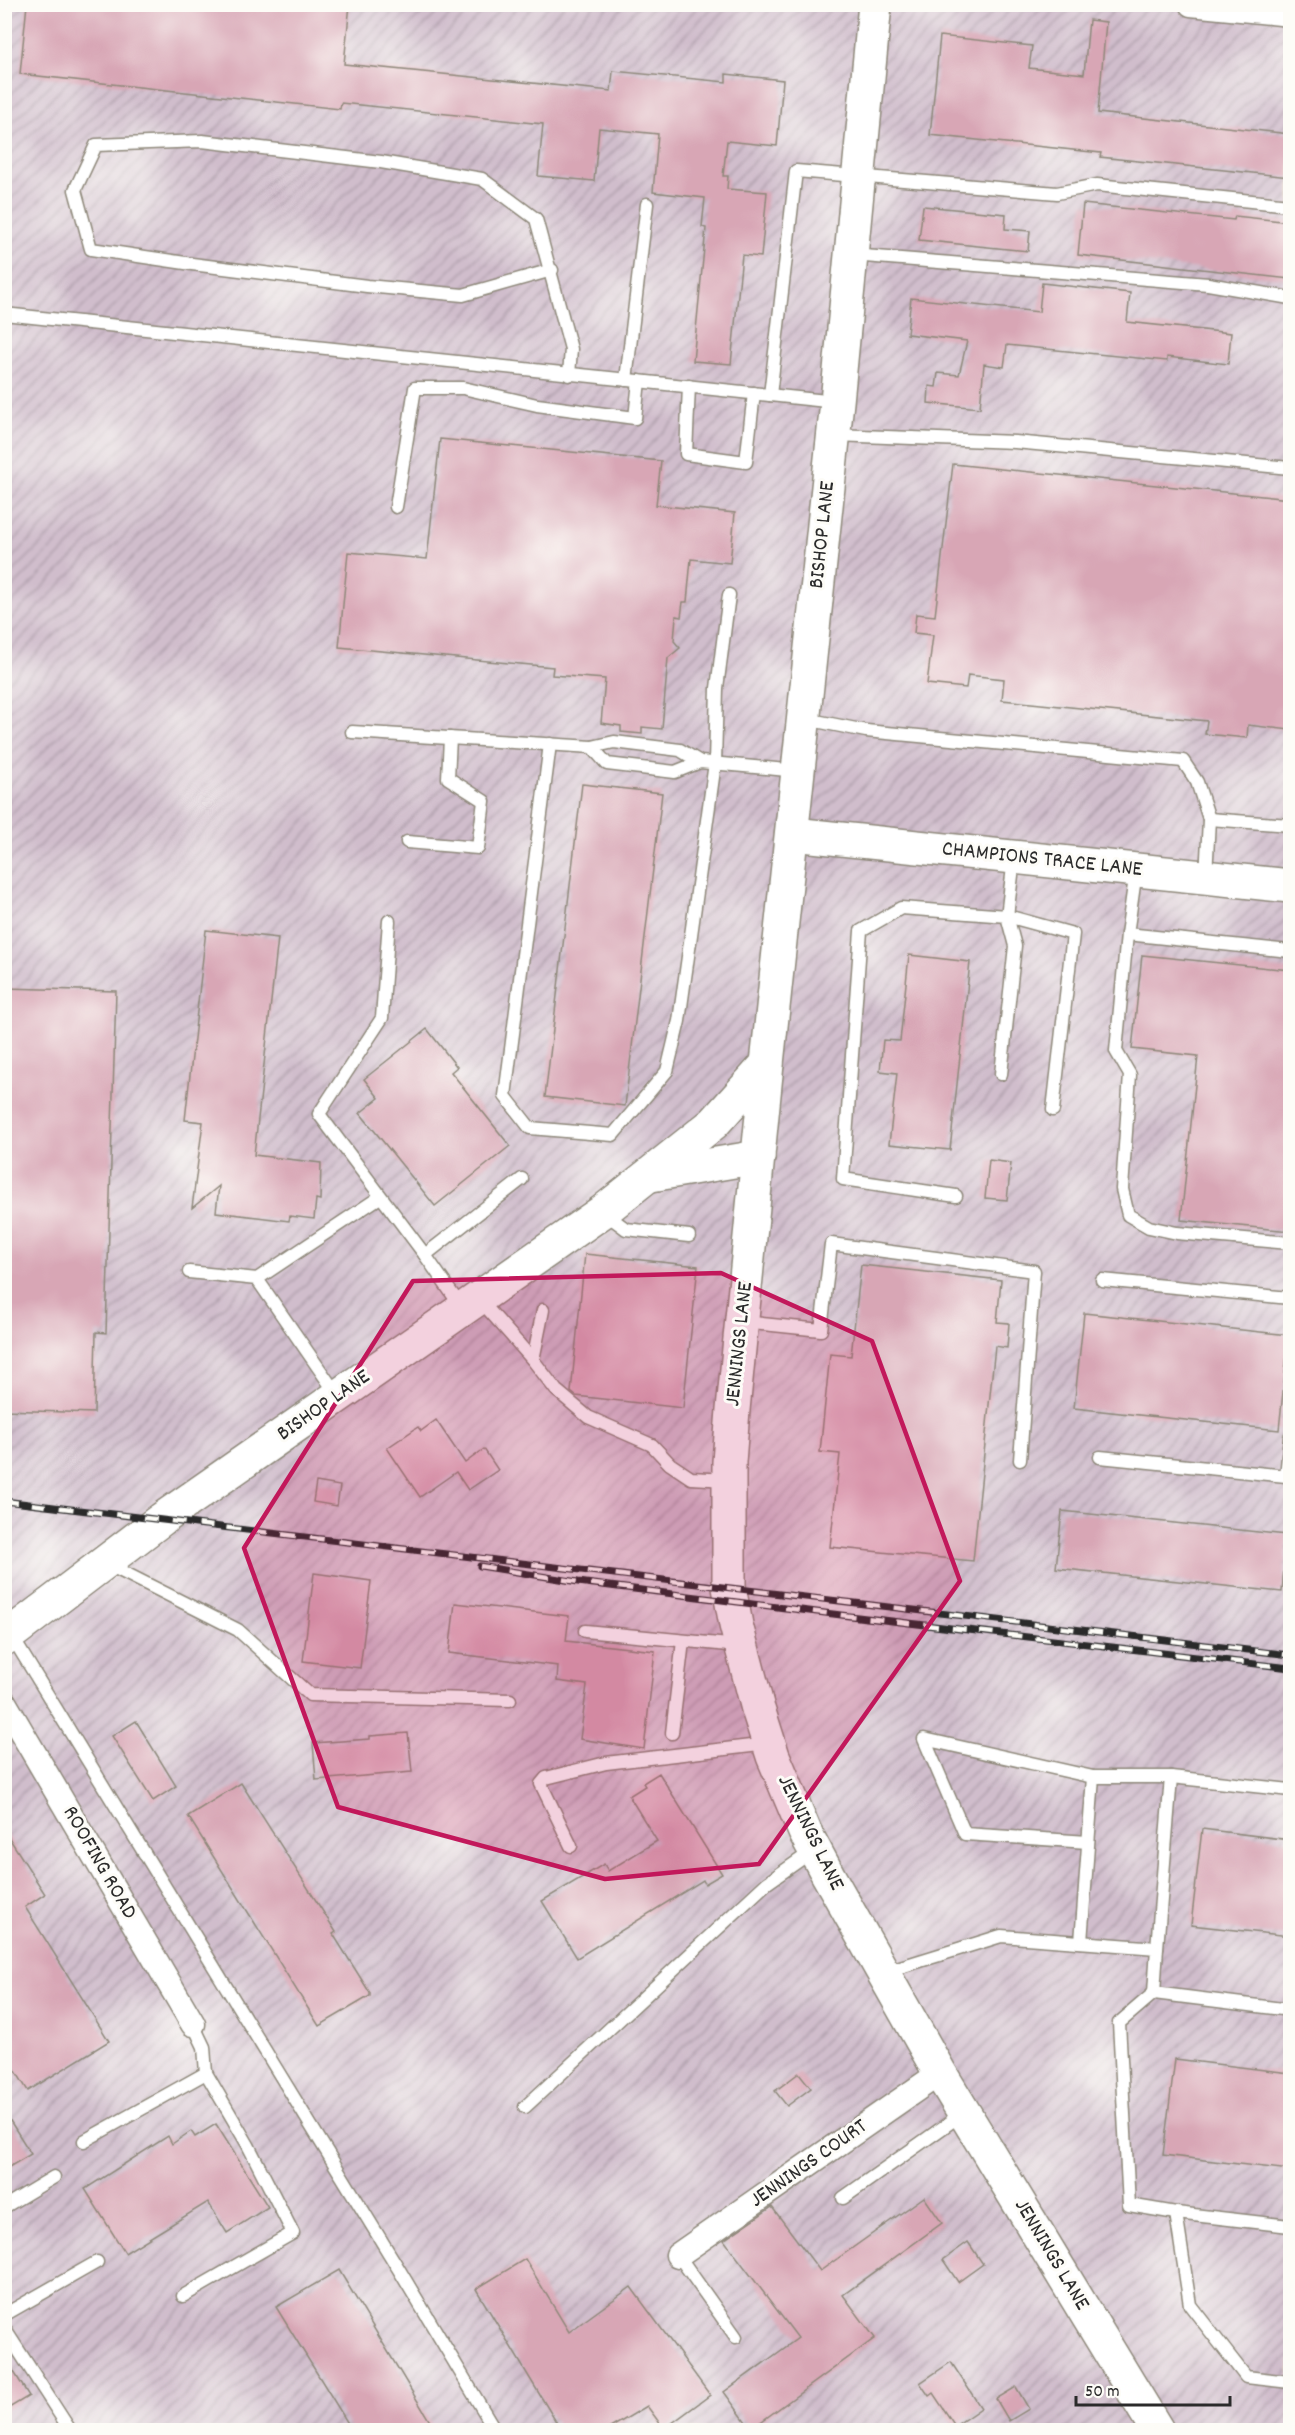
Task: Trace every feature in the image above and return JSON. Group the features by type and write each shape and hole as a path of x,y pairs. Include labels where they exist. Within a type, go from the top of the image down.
{"street":[{"name":"BISHOP LANE","path":"646,1176 758,1157 837,402 875,4"},
{"path":"1191,4 1290,14"},
{"name":"CHAMPIONS TRACE LANE","path":"793,834 1290,886"},
{"name":"BISHOP LANE","path":"8,1637 162,1519 602,1212 714,1123 767,1064"},
{"name":"JENNINGS LANE","path":"758,1157 729,1480 729,1587 742,1647 769,1744 815,1850 940,2073 1157,2430"},
{"name":"ROOFING ROAD","path":"4,1702 193,2024"},
{"name":"JENNINGS COURT","path":"678,2255 940,2073"}],"lane":[{"path":"552,270 463,295 355,285 91,249 75,190 96,145 202,141 381,162 482,179 536,219 552,270 571,349 569,375"},
{"path":"770,395 796,171 1058,193 1097,185 1290,205"},
{"path":"626,380 647,204"},
{"path":"851,254 1208,284 1290,298"},
{"path":"4,314 837,402"},
{"path":"396,507 415,388 463,388 537,405 635,418 639,381"},
{"path":"689,386 686,454 746,462 754,393"},
{"path":"833,435 1015,442 1290,468"},
{"path":"550,744 505,1096 530,1128 613,1135 668,1071 679,1022 715,763 717,688 729,595"},
{"path":"804,719 866,731 1183,761 1197,782 1209,819 1206,877"},
{"path":"352,732 592,747 614,742 680,750 700,762"},
{"path":"407,842 478,848 484,801 448,778 450,738"},
{"path":"592,747 607,764 675,772 700,762 799,771"},
{"path":"1209,819 1290,825"},
{"path":"1001,1074 1015,946 1007,916 1014,857"},
{"path":"1136,870 1127,934 1116,1051 1130,1075 1122,1189 1128,1215 1149,1227 1177,1233 1290,1243"},
{"path":"956,1196 843,1179 861,931 901,908 1007,916 1073,934 1053,1110"},
{"path":"389,921 382,1018 319,1114 426,1256 471,1304 533,1360 556,1390 588,1417 652,1445 670,1464 691,1478 729,1480"},
{"path":"1127,934 1290,951"},
{"path":"426,1256 522,1179"},
{"path":"189,1272 257,1279 380,1197"},
{"path":"602,1212 626,1229 689,1236"},
{"path":"742,1322 821,1330 831,1244 1034,1271 1020,1460"},
{"path":"257,1279 339,1396"},
{"path":"1102,1280 1290,1298"},
{"path":"533,1360 543,1310"},
{"path":"1100,1457 1286,1476 1290,1437"},
{"path":"105,1563 238,1630 310,1695 510,1700"},
{"path":"585,1630 742,1647"},
{"path":"8,1637 392,2258 495,2430"},
{"path":"672,1733 683,1641"},
{"path":"1088,1842 965,1834 924,1739 1093,1777 1171,1778 1290,1790"},
{"path":"571,1846 542,1784 546,1778 606,1763 769,1744"},
{"path":"1081,1942 1093,1777"},
{"path":"1171,1778 1154,1993 1119,2023 1130,2205 1176,2213 1290,2226"},
{"path":"525,2108 750,1898 767,1883 815,1850"},
{"path":"883,1972 1001,1936 1157,1948"},
{"path":"1154,1993 1290,2010"},
{"path":"183,2296 293,2233 248,2145 206,2073 204,2047 193,2024"},
{"path":"84,2141 206,2073"},
{"path":"843,2198 964,2113"},
{"path":"4,2206 54,2177"},
{"path":"1176,2213 1190,2305 1246,2377 1290,2382"},
{"path":"678,2255 736,2337"},
{"path":"4,2315 97,2262"},
{"path":"4,2328 70,2430"}],"highlighted area":[{"path":"721,1273 872,1341 960,1581 759,1864 605,1879 338,1807 244,1548 413,1281"}],"shaded area":[{"path":"5,5 1290,5 1290,2430 5,2430"}],"building":[{"path":"27,4 350,4 344,64 611,91 613,71 726,82 726,74 783,80 777,146 727,141 723,176 728,176 727,189 767,192 761,257 742,255 731,364 693,361 706,228 702,227 705,198 653,192 658,134 599,128 594,181 538,176 543,124 341,103 340,109 20,74"},
{"path":"1089,20 1106,22 1098,113 1290,134 1290,177 1100,157 1101,153 930,135 940,36 1032,46 1029,68 1084,74"},
{"path":"1083,204 1234,220 1235,216 1290,222 1290,279 1078,255"},
{"path":"923,206 1006,214 1005,229 1030,231 1028,251 919,240"},
{"path":"1042,283 1130,293 1127,322 1231,333 1228,364 1167,357 1167,361 1007,345 1004,367 984,364 980,408 928,403 929,386 936,387 938,373 959,375 967,341 907,334 911,298 1039,312"},
{"path":"440,439 661,461 656,505 735,513 730,563 691,559 687,602 683,602 681,617 676,616 674,641 680,648 668,658 662,729 642,727 642,734 621,732 621,726 601,723 605,679 552,675 553,667 339,647 348,552 427,559"},
{"path":"953,464 1290,499 1290,730 1248,725 1247,738 1205,734 1207,721 1002,700 1004,679 968,675 966,688 927,684 933,635 914,633 916,614 935,616"},
{"path":"582,784 662,793 625,1106 545,1097"},
{"path":"206,930 278,938 254,1155 321,1163 320,1200 316,1199 314,1219 290,1216 289,1221 216,1212 219,1186 192,1208 203,1122 185,1120"},
{"path":"909,955 970,962 950,1150 889,1144 897,1073 880,1071 883,1040 900,1041"},
{"path":"1142,955 1290,970 1290,1231 1181,1220 1198,1056 1132,1049"},
{"path":"4,988 116,991 106,1333 96,1332 94,1413 4,1410"},
{"path":"427,1029 457,1067 451,1072 510,1146 435,1206 360,1113 379,1098 364,1079"},
{"path":"989,1160 1011,1163 1007,1200 985,1198"},
{"path":"585,1254 698,1266 683,1408 576,1396 571,1392"},
{"path":"861,1265 1001,1280 997,1322 1009,1323 1007,1348 995,1346 973,1561 830,1547 840,1454 820,1452 830,1354 851,1356"},
{"path":"1084,1313 1289,1335 1279,1430 1074,1408"},
{"path":"436,1420 465,1463 484,1449 498,1470 468,1490 456,1472 420,1497 387,1448 418,1427 421,1431"},
{"path":"316,1482 340,1486 337,1506 313,1502"},
{"path":"1062,1511 1287,1535 1282,1592 1056,1568"},
{"path":"314,1573 371,1581 360,1668 303,1661"},
{"path":"455,1603 569,1616 566,1641 655,1651 644,1749 580,1739 587,1685 557,1681 558,1666 449,1653"},
{"path":"136,1721 176,1786 153,1801 112,1736"},
{"path":"408,1733 412,1772 316,1780 313,1743 370,1739 370,1736"},
{"path":"659,1773 722,1874 705,1884 703,1880 577,1958 542,1901 604,1864 608,1871 657,1841 629,1796"},
{"path":"241,1783 336,1932 333,1934 370,1993 370,1996 319,2026 188,1816"},
{"path":"1202,1829 1290,1840 1290,1936 1191,1925"},
{"path":"4,1830 45,1894 25,1907 109,2041 28,2091 4,2052"},
{"path":"1175,2059 1290,2073 1290,2170 1163,2155"},
{"path":"799,2073 811,2088 787,2106 775,2091"},
{"path":"4,2111 31,2154 4,2170"},
{"path":"216,2124 268,2207 227,2233 208,2202 125,2253 85,2189 168,2136 172,2144 191,2131 195,2137"},
{"path":"924,2197 942,2223 843,2295 875,2338 751,2429 724,2392 798,2338 724,2240 772,2207 820,2271"},
{"path":"968,2242 983,2264 958,2282 943,2260"},
{"path":"525,2259 569,2332 631,2287 710,2395 664,2429 647,2406 607,2430 561,2430 476,2289"},
{"path":"339,2270 435,2430 352,2430 276,2307"},
{"path":"4,2356 29,2396 4,2411"},
{"path":"951,2362 981,2408 955,2426 933,2393 929,2396 920,2383"},
{"path":"1016,2387 1029,2409 1009,2421 996,2399"}],"railway":[{"path":"4,1501 1290,1655"},
{"path":"480,1566 578,1582 1290,1668"}]}
